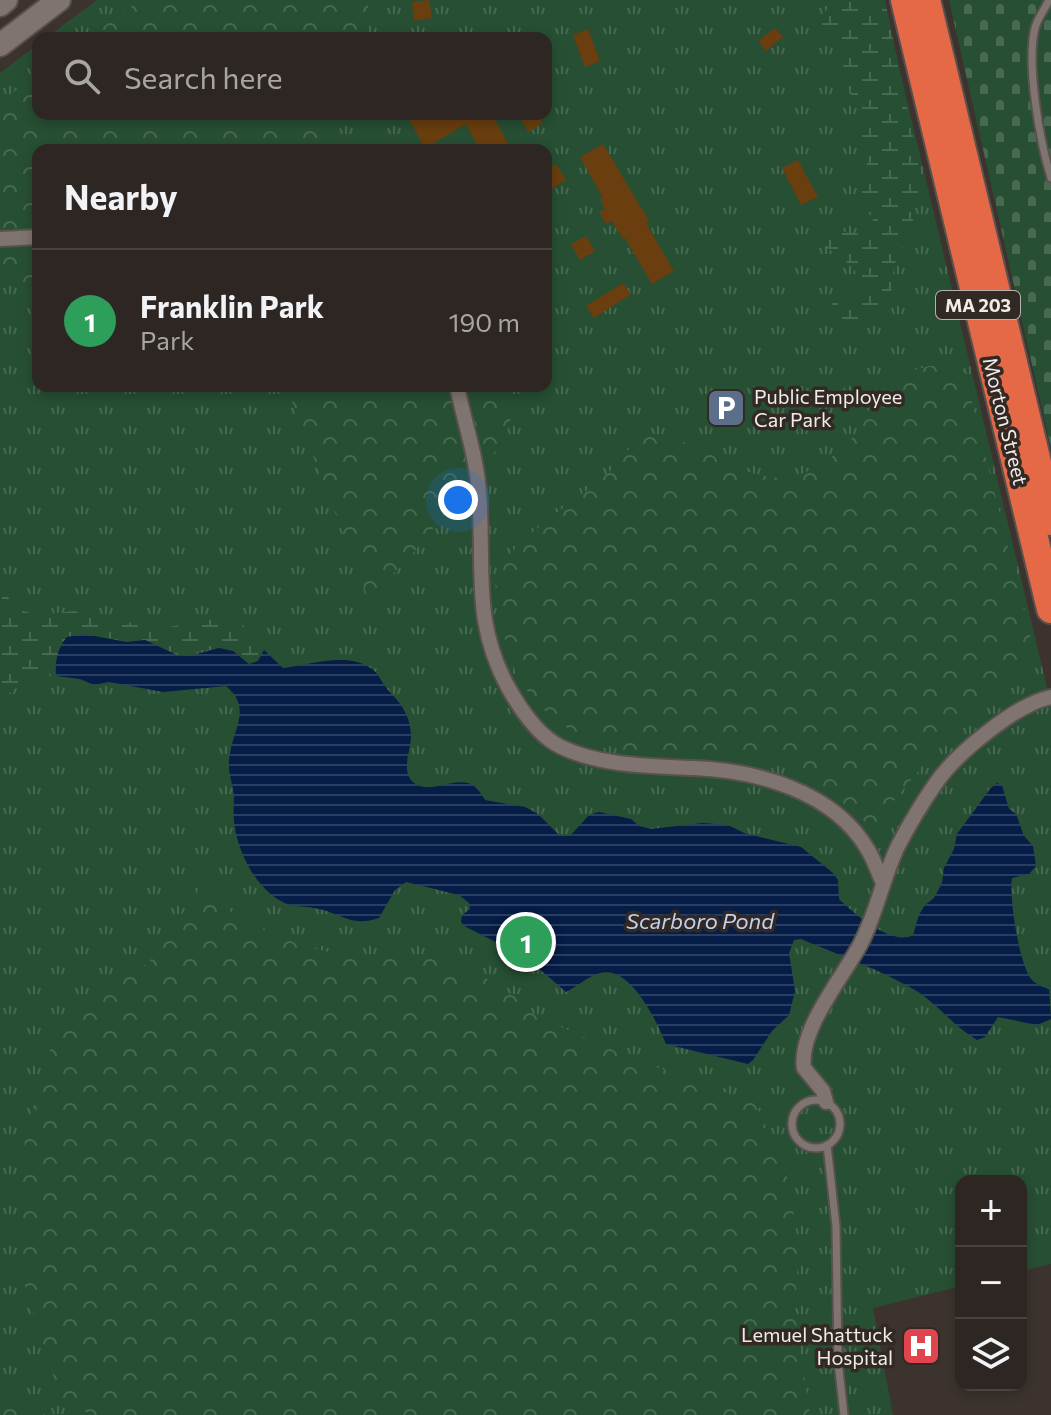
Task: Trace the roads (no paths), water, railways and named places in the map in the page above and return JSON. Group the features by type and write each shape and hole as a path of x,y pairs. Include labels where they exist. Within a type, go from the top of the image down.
{"highway":[{"name":"Morton Street","path":"905,0 1051,609"},
{"name":"Morton Street","path":"926,0 1051,521"}],"main road":[{"path":"0,5 6,0"},
{"path":"0,45 59,0"}],"street":[{"path":"0,239 32,237"},
{"path":"458,392 479,488 482,537 480,587 485,622 492,652 508,688 525,715 560,747 607,761 749,774 781,784 823,805 854,832 867,848 883,883"},
{"path":"826,1102 823,1091 804,1068 804,1053 821,1011 874,915 898,847 937,782 976,743 1019,710 1051,697"}],"lane":[{"path":"1049,0 1035,28 1033,66 1042,149 1051,178"},
{"path":"819,1100 837,1112 840,1125 836,1138 827,1145 817,1148 802,1143 793,1131 792,1123 798,1109 804,1104 819,1100"},
{"path":"827,1145 836,1226 838,1361 844,1415"}],"water":[{"name":"Scarboro Pond","path":"84,634 126,642 145,640 177,655 189,656 219,648 233,651 249,664 258,661 264,650 283,668 340,660 362,664 377,673 407,716 411,736 407,767 414,783 428,787 467,783 475,787 485,800 525,807 538,814 560,836 571,835 589,815 599,812 631,819 639,826 651,829 703,823 728,825 744,833 801,847 833,873 838,880 839,899 874,927 895,936 913,935 919,915 942,883 944,868 954,849 957,834 997,783 1002,785 1009,809 1016,814 1024,836 1033,846 1036,866 1029,874 1012,878 1012,900 1023,961 1032,980 1049,989 1051,1019 1037,1025 998,1017 985,1037 977,1040 901,982 801,939 794,940 789,953 795,991 789,1015 772,1031 748,1064 666,1044 641,997 622,978 611,973 596,974 566,992 527,958 466,927 461,922 462,915 470,909 469,903 459,895 406,882 395,890 379,918 369,921 290,905 268,892 259,882 245,859 236,833 229,765 240,712 234,695 226,686 163,692 109,682 94,685 80,679 56,676 57,656 67,637"}],"place":[{"name":"Public Employee Car Park","path":"726,408"},
{"name":"Franklin Park","path":"526,942"},
{"name":"Lemuel Shattuck Hospital","path":"921,1346"}]}
